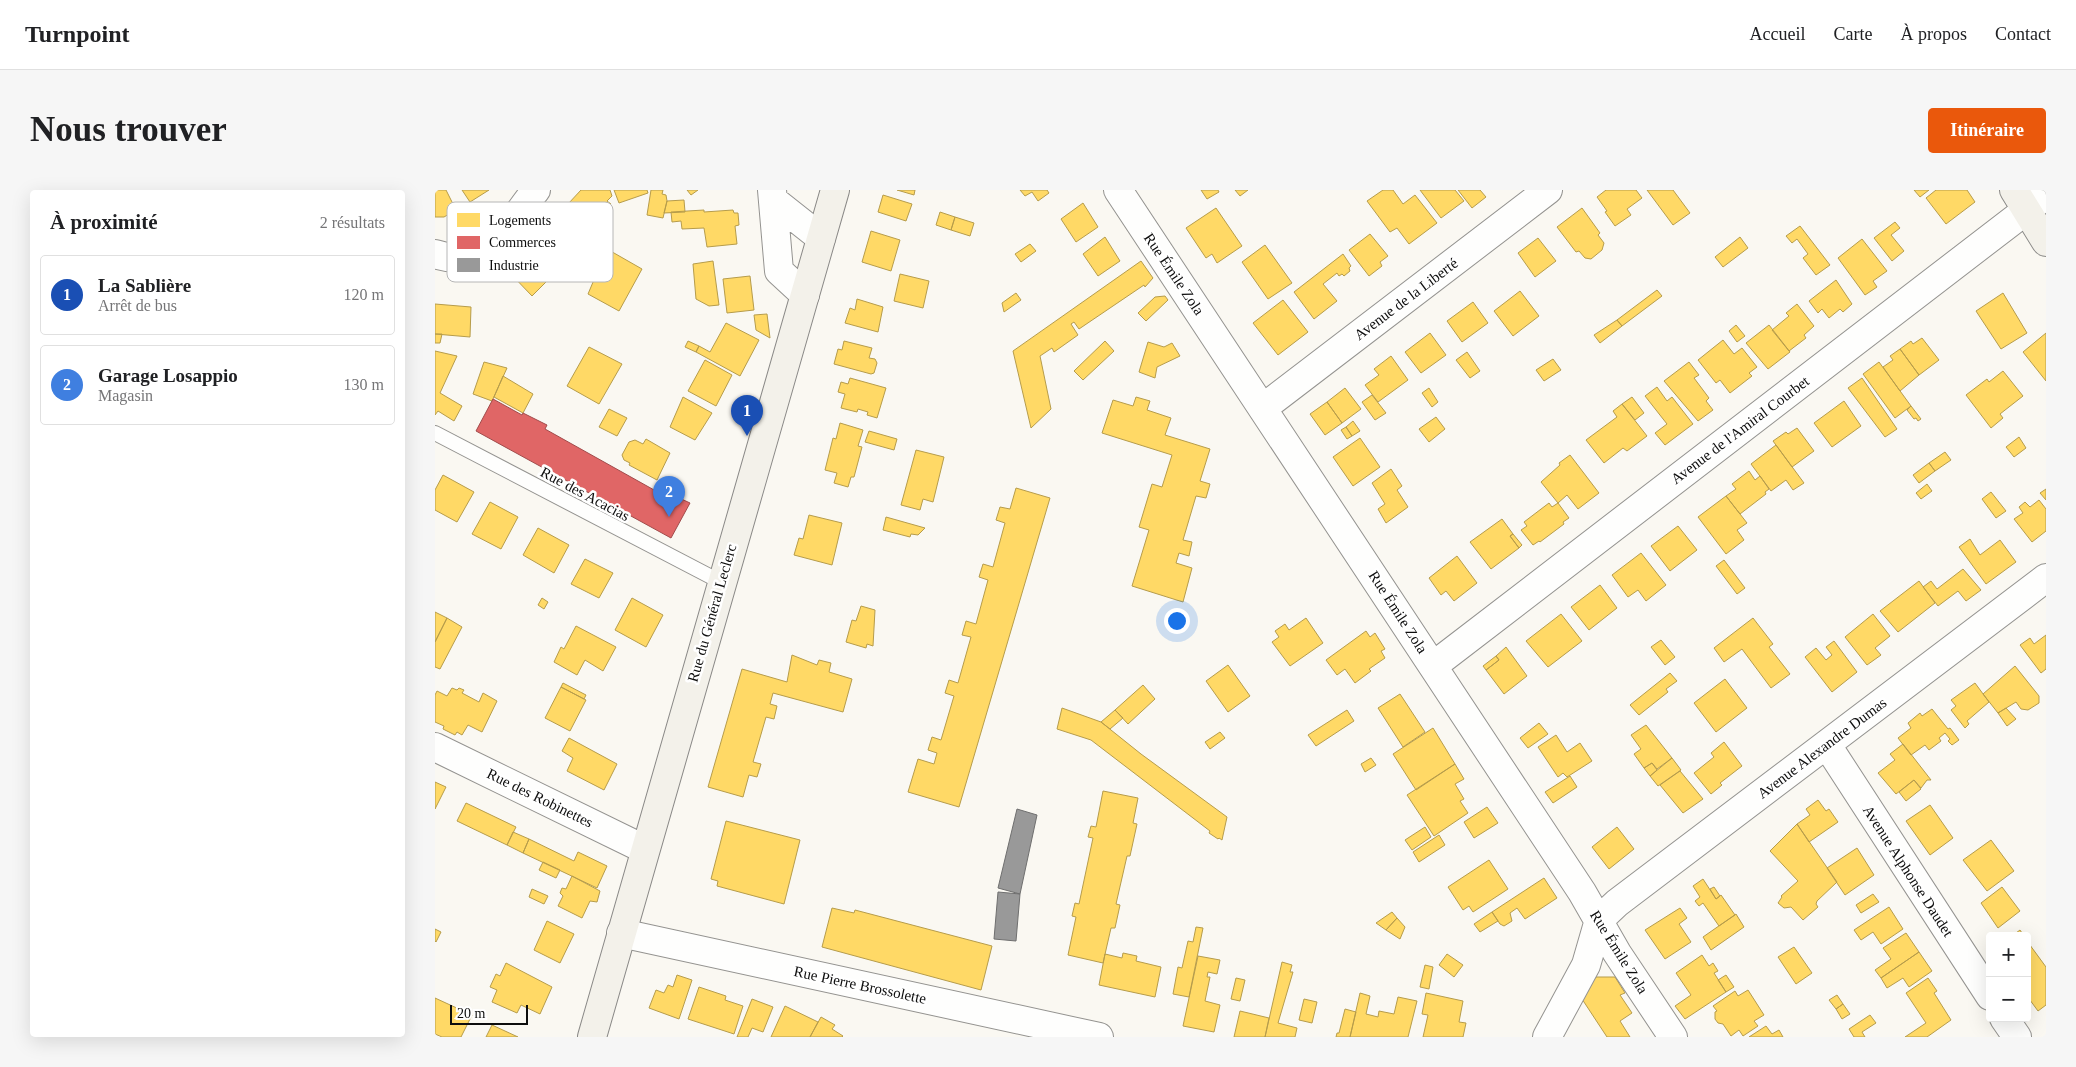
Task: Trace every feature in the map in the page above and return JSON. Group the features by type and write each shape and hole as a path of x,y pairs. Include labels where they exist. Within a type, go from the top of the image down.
{"main road":[{"name":"Rue du Général Leclerc","path":"592,1037 835,190"},
{"path":"2029,198 2046,242"}],"street":[{"path":"527,202 536,190"},
{"name":"Rue Émile Zola","path":"1118,190 1433,666 1673,1037"},
{"name":"Avenue de la Liberté","path":"1263,408 1548,190"},
{"path":"772,195 821,238"},
{"path":"772,195 779,271 805,295"},
{"name":"Avenue de l'Amiral Courbet","path":"1433,666 2029,198"},
{"name":"Avenue Alexandre Dumas","path":"1599,920 1617,903 2046,578"},
{"name":"Avenue Alphonse Daudet","path":"1827,745 1986,990"},
{"name":"Rue des Robinettes","path":"435,747 645,849"},
{"path":"1547,1037 1586,965 1599,920"},
{"name":"Rue Pierre Brossolette","path":"621,933 1099,1037"},
{"path":"2007,1022 2017,1037"}],"lane":[{"name":"Rue des Acacias","path":"435,433 721,582"}],"building: Logements":[{"path":"435,190 446,190 452,202 447,202 447,215 435,217"},
{"path":"462,190 489,190 470,202"},
{"path":"581,190 610,190 612,196 607,201 608,202 570,202"},
{"path":"614,190 647,190 648,193 619,203"},
{"path":"651,190 663,190 662,194 666,195 667,201 663,218 647,215"},
{"path":"687,190 698,190 691,195"},
{"path":"897,190 915,190 914,195"},
{"path":"1020,190 1047,190 1049,193 1038,201 1032,192 1025,196"},
{"path":"1201,190 1218,190 1219,192 1207,199"},
{"path":"1235,190 1248,190 1240,196"},
{"path":"1383,190 1393,190 1403,204 1415,195 1437,223 1409,244 1397,228 1390,232 1367,201"},
{"path":"1420,190 1455,190 1464,201 1441,218"},
{"path":"1458,190 1480,190 1486,197 1472,208"},
{"path":"1606,190 1636,190 1642,198 1627,209 1631,215 1615,226 1597,197"},
{"path":"1647,190 1673,190 1690,213 1673,225"},
{"path":"1914,190 1929,190 1920,197"},
{"path":"1936,190 1967,190 1975,202 1946,224 1926,198"},
{"path":"883,195 912,204 906,221 878,212"},
{"path":"684,200 685,212 664,213 667,201"},
{"path":"1083,203 1098,227 1076,242 1061,219"},
{"path":"1216,208 1242,246 1217,263 1212,254 1206,258 1186,228"},
{"path":"1582,208 1600,233 1598,235 1604,243 1602,250 1591,259 1585,258 1579,251 1576,252 1557,227"},
{"path":"704,210 704,212 733,210 734,213 738,213 739,225 735,226 737,244 707,247 704,228 682,229 681,221 672,222 671,212"},
{"path":"940,212 955,217 951,230 936,225"},
{"path":"955,217 974,223 970,236 951,230"},
{"path":"1895,222 1900,228 1891,235 1904,251 1892,261 1874,238"},
{"path":"1800,226 1830,265 1816,275 1803,258 1808,254 1797,239 1792,243 1786,236"},
{"path":"871,231 900,240 891,271 862,262"},
{"path":"1370,234 1388,256 1380,262 1382,266 1369,276 1349,250"},
{"path":"1105,237 1120,261 1098,276 1083,254"},
{"path":"1740,237 1748,248 1723,267 1715,257"},
{"path":"1538,238 1556,261 1535,277 1518,253"},
{"path":"1862,239 1887,271 1873,281 1877,287 1865,295 1838,258"},
{"path":"1030,244 1036,251 1021,262 1015,254"},
{"path":"1265,245 1292,283 1268,299 1242,262"},
{"path":"613,252 642,269 619,311 588,294 593,282 613,282"},
{"path":"1343,254 1351,266 1349,268 1350,271 1344,276 1342,274 1339,276 1337,273 1323,284 1337,301 1314,319 1294,292"},
{"path":"713,261 719,305 709,306 696,299 693,264"},
{"path":"1141,261 1153,278 1145,287 1144,285 1079,329 1074,322 1071,324 1078,335 1054,352 1052,348 1040,356 1051,409 1031,428 1013,351"},
{"path":"900,274 929,281 923,308 894,301"},
{"path":"750,276 754,310 727,313 723,279"},
{"path":"1836,280 1852,304 1843,312 1840,309 1829,318 1822,309 1818,313 1809,301"},
{"path":"519,282 546,282 532,296"},
{"path":"1657,290 1662,296 1622,326 1617,320"},
{"path":"1520,291 1539,316 1513,336 1494,311"},
{"path":"1016,293 1021,300 1004,312 1002,303"},
{"path":"2003,293 2027,333 2001,349 1976,311"},
{"path":"1165,296 1168,300 1146,321 1138,313 1155,297"},
{"path":"857,299 883,307 878,332 845,323 850,308 855,310"},
{"path":"1283,300 1308,332 1278,355 1253,323"},
{"path":"1473,302 1488,323 1462,342 1447,321"},
{"path":"435,304 471,307 470,337 435,334"},
{"path":"1797,304 1814,326 1804,335 1806,338 1789,351 1772,330 1789,316 1786,313"},
{"path":"767,314 770,338 756,330 754,315"},
{"path":"1617,320 1622,326 1600,343 1594,335"},
{"path":"726,323 759,340 740,376 696,352 699,346 710,352"},
{"path":"1736,325 1745,336 1737,342 1729,331"},
{"path":"1769,325 1790,352 1768,369 1746,343"},
{"path":"1430,333 1446,355 1421,373 1405,352"},
{"path":"2046,333 2046,381 2023,352"},
{"path":"435,334 442,334 440,343 435,343"},
{"path":"1922,338 1939,360 1919,375 1900,349 1911,341 1913,344"},
{"path":"1723,340 1734,354 1742,348 1757,367 1749,373 1752,376 1730,393 1720,380 1716,383 1698,360"},
{"path":"688,341 699,346 696,352 685,347"},
{"path":"844,341 872,348 869,358 875,359 877,363 874,373 871,374 834,364 838,349 842,350"},
{"path":"1105,341 1114,351 1083,380 1074,371"},
{"path":"1148,342 1164,347 1172,343 1180,356 1157,367 1155,378 1139,372"},
{"path":"589,347 622,364 599,404 567,386"},
{"path":"1900,349 1919,375 1900,391 1883,367 1893,360 1890,356"},
{"path":"435,351 457,356 440,393 462,406 454,421 438,411 435,415"},
{"path":"1467,352 1480,371 1470,378 1456,360"},
{"path":"1391,356 1408,380 1378,402 1365,385 1379,375 1374,369"},
{"path":"1553,359 1561,370 1544,381 1536,370"},
{"path":"705,360 732,375 716,406 688,391"},
{"path":"484,362 507,368 492,401 473,394"},
{"path":"1689,362 1699,375 1694,378 1709,398 1706,401 1713,410 1698,421 1664,381"},
{"path":"1879,362 1911,406 1895,418 1863,374"},
{"path":"2003,371 2023,396 2000,414 2003,418 1991,428 1966,395 1987,379 1989,382"},
{"path":"503,376 533,394 523,413 494,397"},
{"path":"850,378 886,388 877,418 867,415 868,412 858,409 857,412 841,408 845,394 838,392 841,382 848,384"},
{"path":"1862,378 1897,429 1885,437 1848,388"},
{"path":"1657,387 1667,401 1672,397 1693,424 1665,445 1655,433 1667,424 1645,396"},
{"path":"1345,388 1361,409 1342,423 1327,402"},
{"path":"1429,388 1438,402 1432,407 1422,393"},
{"path":"1372,395 1386,413 1375,420 1362,402"},
{"path":"683,397 712,413 695,440 670,427"},
{"path":"1136,397 1150,401 1147,410 1171,418 1165,435 1210,449 1200,481 1210,484 1206,498 1196,496 1183,540 1192,542 1189,556 1179,553 1176,563 1192,568 1183,602 1132,586 1149,530 1139,527 1152,484 1162,487 1172,455 1102,433 1113,400 1133,406"},
{"path":"1632,397 1644,413 1635,420 1622,404"},
{"path":"1844,401 1861,426 1832,447 1814,423"},
{"path":"1327,402 1342,423 1325,435 1310,414"},
{"path":"1622,404 1647,436 1627,451 1623,448 1604,463 1586,440 1617,417 1613,411"},
{"path":"1911,406 1921,419 1918,421 1907,410"},
{"path":"609,409 627,418 617,436 599,427"},
{"path":"1436,417 1445,429 1429,442 1419,429"},
{"path":"1353,421 1360,431 1352,436 1346,427"},
{"path":"840,423 863,430 858,446 862,447 854,477 851,477 848,487 834,483 837,473 825,470 833,438 836,439"},
{"path":"1346,427 1352,436 1347,439 1341,430"},
{"path":"1797,428 1814,451 1792,467 1773,441 1786,432 1788,434"},
{"path":"869,431 897,439 894,450 865,442"},
{"path":"2019,437 2026,448 2014,457 2006,447"},
{"path":"1360,438 1380,467 1353,486 1333,457"},
{"path":"646,439 670,453 657,480 629,465 630,463 624,460 622,455 629,442 635,440 643,444"},
{"path":"1776,445 1804,483 1793,490 1786,480 1771,491 1751,464"},
{"path":"916,450 944,457 933,502 923,499 920,510 901,505"},
{"path":"1945,452 1951,460 1935,471 1929,463"},
{"path":"1570,455 1599,493 1578,509 1567,495 1558,503 1541,482 1560,465 1559,463"},
{"path":"1929,463 1935,471 1919,483 1913,475"},
{"path":"1391,469 1402,486 1397,490 1408,507 1386,523 1378,509 1385,504 1372,483"},
{"path":"1749,471 1755,480 1760,476 1769,489 1765,492 1766,494 1740,514 1726,496 1736,489 1732,484"},
{"path":"443,475 474,492 457,522 435,510 435,490"},
{"path":"1927,484 1932,491 1921,499 1916,493"},
{"path":"1016,488 1050,498 959,807 908,792 918,759 934,764 937,753 928,750 932,737 941,740 954,696 945,693 949,680 958,683 971,637 962,635 966,621 976,624 988,580 979,577 983,564 993,567 1005,523 996,520 1000,507 1010,509"},
{"path":"2046,489 2046,500 2040,493"},
{"path":"1991,492 2006,511 1996,518 1982,499"},
{"path":"1726,496 1747,523 1737,530 1744,540 1726,554 1698,517"},
{"path":"2039,500 2046,509 2046,531 2032,542 2014,519 2023,513 2019,507 2025,502 2030,507"},
{"path":"490,502 518,517 501,549 472,534"},
{"path":"1549,503 1552,507 1558,503 1569,518 1540,542 1533,545 1521,530 1527,526 1524,522"},
{"path":"809,515 842,523 832,565 794,555 799,538 803,539"},
{"path":"886,517 925,528 918,535 911,534 910,537 883,530"},
{"path":"1502,519 1513,534 1510,536 1519,548 1491,569 1470,542"},
{"path":"1678,526 1697,550 1670,571 1651,546"},
{"path":"538,528 569,545 554,573 523,555"},
{"path":"1513,534 1522,545 1519,548 1510,536"},
{"path":"1970,539 1980,555 2000,540 2016,562 1986,584 1959,547"},
{"path":"1641,553 1666,585 1646,601 1638,590 1628,597 1612,575"},
{"path":"1457,556 1477,583 1454,601 1446,591 1441,595 1429,578"},
{"path":"585,559 613,573 599,598 571,584"},
{"path":"1724,560 1745,588 1737,594 1716,566"},
{"path":"1963,569 1981,590 1966,601 1958,591 1938,606 1923,587 1931,581 1937,589"},
{"path":"1919,581 1935,603 1898,632 1880,611"},
{"path":"1600,585 1617,608 1589,630 1571,607"},
{"path":"542,598 548,602 544,609 538,605"},
{"path":"632,598 663,615 646,647 615,630"},
{"path":"861,606 875,610 873,646 867,644 866,648 846,642 852,620 856,621"},
{"path":"435,612 447,618 435,642"},
{"path":"1561,614 1582,641 1548,667 1526,641"},
{"path":"1873,614 1890,636 1875,648 1881,655 1867,665 1845,637"},
{"path":"447,618 462,627 440,669 435,667 435,642"},
{"path":"1306,618 1323,643 1290,666 1272,642 1279,637 1275,631 1285,624 1289,630"},
{"path":"1753,618 1773,644 1769,647 1790,674 1771,688 1742,649 1724,662 1714,648"},
{"path":"576,626 616,647 603,671 585,660 577,675 554,662 561,647 564,649"},
{"path":"1366,631 1370,637 1375,633 1385,649 1381,651 1385,658 1369,669 1371,671 1355,683 1345,669 1337,675 1326,660"},
{"path":"2046,635 2046,669 2041,673 2020,645 2030,638 2034,644"},
{"path":"1661,640 1675,657 1665,665 1651,647"},
{"path":"1834,641 1857,672 1832,692 1805,657 1816,648 1826,660 1832,655 1826,647"},
{"path":"1506,647 1527,676 1504,694 1486,670 1499,660 1496,656"},
{"path":"792,655 817,665 819,660 831,663 829,672 852,679 843,712 773,693 770,704 777,706 774,719 766,717 753,762 761,764 757,777 749,775 743,797 708,787 742,669 787,682"},
{"path":"1496,656 1499,660 1486,670 1483,666"},
{"path":"1228,665 1250,696 1228,712 1206,681"},
{"path":"2015,666 2039,696 2039,703 2028,710 2021,709 2016,702 1998,713 1983,694"},
{"path":"1670,673 1677,681 1666,689 1668,692 1639,715 1630,705"},
{"path":"1725,679 1747,708 1716,732 1694,703"},
{"path":"563,683 586,695 584,699 561,687"},
{"path":"1975,683 1989,702 1967,721 1969,724 1965,728 1951,710 1956,706 1951,700"},
{"path":"1143,685 1155,699 1128,724 1115,710"},
{"path":"561,687 586,700 570,731 545,718"},
{"path":"452,688 464,690 462,693 479,702 483,693 497,701 482,732 468,725 462,735 457,732 455,735 443,729 444,726 435,722 435,695 437,691 447,696"},
{"path":"1400,694 1425,732 1403,747 1378,708"},
{"path":"1062,708 1101,722 1227,817 1222,840 1209,833 1210,831 1091,740 1057,729"},
{"path":"2006,708 2016,719 2007,726 1998,713"},
{"path":"1932,709 1959,740 1952,745 1945,733 1939,738 1941,741 1929,750 1925,745 1911,755 1898,738 1911,728 1908,723 1920,713 1922,716"},
{"path":"1115,710 1123,718 1110,729 1101,722"},
{"path":"1347,710 1354,721 1316,746 1308,735"},
{"path":"1539,723 1548,734 1528,748 1520,738"},
{"path":"1646,725 1672,758 1657,769 1652,763 1644,768 1634,754 1641,749 1631,735"},
{"path":"1433,728 1455,764 1416,790 1393,754"},
{"path":"1220,732 1225,738 1210,749 1205,742"},
{"path":"1556,735 1567,752 1580,743 1592,761 1567,777 1563,773 1558,777 1538,747"},
{"path":"569,738 617,764 604,790 567,771 573,758 562,751"},
{"path":"1724,742 1742,766 1720,783 1722,785 1711,794 1694,773 1714,757 1711,753"},
{"path":"1903,744 1931,780 1927,780 1921,788 1914,780 1896,794 1878,773 1895,760 1890,754"},
{"path":"1371,758 1376,765 1365,772 1361,764"},
{"path":"1672,758 1681,770 1658,786 1650,776"},
{"path":"1652,763 1657,770 1650,776 1644,768"},
{"path":"1455,764 1464,779 1455,784 1464,799 1460,801 1468,813 1434,836 1407,795"},
{"path":"1680,771 1703,799 1683,813 1660,785"},
{"path":"1570,776 1577,787 1553,803 1545,792"},
{"path":"1914,780 1921,789 1906,801 1899,792"},
{"path":"435,782 446,787 435,809"},
{"path":"1103,791 1138,798 1133,823 1137,824 1130,856 1127,856 1116,904 1120,905 1115,928 1111,928 1103,963 1068,955 1076,917 1072,916 1075,903 1079,904 1093,838 1088,837 1091,826 1096,827"},
{"path":"1818,800 1826,811 1829,809 1838,822 1809,842 1797,824 1810,815 1806,809"},
{"path":"466,803 516,827 507,845 457,821"},
{"path":"1930,805 1953,838 1930,855 1906,821"},
{"path":"1487,807 1498,823 1474,838 1464,822"},
{"path":"726,821 800,840 784,904 717,886 718,881 711,879"},
{"path":"1797,824 1837,882 1817,901 1818,907 1803,920 1791,907 1784,908 1778,903 1781,896 1798,881 1770,851"},
{"path":"1425,827 1431,837 1412,850 1405,840"},
{"path":"1617,827 1634,849 1609,869 1592,847"},
{"path":"513,832 529,839 523,853 507,845"},
{"path":"1439,835 1445,845 1419,862 1413,852"},
{"path":"529,839 574,861 578,852 607,866 597,888 523,853"},
{"path":"1991,840 2014,871 1987,891 1963,860"},
{"path":"1857,848 1874,875 1845,895 1827,868"},
{"path":"1489,860 1508,889 1473,912 1469,906 1463,910 1448,887"},
{"path":"543,862 560,870 556,878 539,870"},
{"path":"572,876 600,891 597,902 590,901 582,918 558,906 563,896 560,893 562,888 566,889"},
{"path":"1544,878 1557,898 1525,919 1517,908 1510,913 1512,921 1504,926 1500,924 1492,912"},
{"path":"1703,879 1716,899 1721,895 1735,915 1719,926 1703,903 1699,906 1695,901 1700,897 1693,886"},
{"path":"1714,887 1720,896 1716,899 1710,889"},
{"path":"2002,887 2020,911 1998,928 1981,903"},
{"path":"532,889 548,896 544,904 529,897"},
{"path":"1873,894 1879,902 1861,913 1856,905"},
{"path":"1889,907 1903,929 1881,944 1873,932 1861,940 1854,930"},
{"path":"832,908 854,913 855,910 992,946 981,990 822,947"},
{"path":"1680,908 1687,918 1679,924 1691,942 1665,959 1645,930"},
{"path":"1392,912 1397,918 1386,930 1376,923"},
{"path":"1492,912 1498,921 1480,932 1474,924"},
{"path":"1736,914 1744,927 1711,950 1703,937"},
{"path":"1397,918 1405,927 1400,939 1386,930"},
{"path":"547,921 574,934 560,963 534,950"},
{"path":"1196,927 1203,928 1189,997 1173,994 1178,967 1182,968 1188,941 1193,942"},
{"path":"435,929 441,932 436,942 435,941"},
{"path":"1906,933 1919,952 1881,978 1875,970 1891,959 1883,948"},
{"path":"2031,946 2046,967 2046,1005 2038,1011 2031,1001"},
{"path":"1794,947 1812,973 1796,984 1778,957"},
{"path":"1919,952 1932,971 1909,987 1903,978 1887,988 1881,978"},
{"path":"1123,953 1137,956 1136,961 1161,967 1155,997 1099,985 1105,954 1122,958"},
{"path":"1447,954 1463,965 1454,977 1439,965"},
{"path":"1702,955 1709,966 1713,963 1718,971 1714,973 1726,992 1685,1019 1675,1006 1691,995 1676,973"},
{"path":"1198,956 1220,960 1217,974 1208,972 1207,977 1210,977 1205,1001 1220,1005 1214,1032 1183,1026"},
{"path":"1282,962 1292,965 1290,972 1293,972 1278,1023 1297,1028 1295,1037 1265,1037"},
{"path":"506,963 552,987 540,1014 521,1005 517,1013 492,1002 497,990 490,987 496,974 500,976"},
{"path":"1425,965 1433,967 1429,989 1420,987"},
{"path":"677,975 692,980 679,1019 649,1008 656,990 664,993 668,985 673,987"},
{"path":"1726,975 1734,987 1726,992 1718,980"},
{"path":"1595,977 1615,977 1625,993 1620,995 1632,1013 1620,1021 1630,1037 1607,1037 1582,999"},
{"path":"1236,978 1245,980 1240,1001 1231,999"},
{"path":"1928,978 1937,991 1934,993 1951,1020 1927,1037 1905,1037 1926,1023 1906,993"},
{"path":"699,987 726,996 725,1000 743,1006 734,1034 688,1019"},
{"path":"1748,990 1764,1015 1754,1021 1758,1026 1743,1036 1739,1030 1731,1036 1723,1024 1718,1023 1715,1019 1715,1012 1717,1011 1713,1006 1735,991 1738,996"},
{"path":"1360,993 1370,996 1366,1014 1378,1017 1379,1011 1394,1014 1398,997 1417,1001 1408,1037 1350,1037"},
{"path":"1426,993 1463,1001 1459,1022 1466,1023 1463,1037 1423,1037 1428,1015 1422,1014"},
{"path":"1837,995 1843,1004 1836,1009 1829,1000"},
{"path":"435,998 472,1015 461,1037 442,1037 435,1034"},
{"path":"752,999 773,1007 763,1032 752,1028 748,1037 737,1037"},
{"path":"1304,999 1317,1002 1312,1023 1299,1020"},
{"path":"1843,1004 1850,1014 1842,1019 1836,1009"},
{"path":"785,1006 818,1022 810,1037 771,1037"},
{"path":"1345,1009 1356,1012 1350,1037 1336,1037 1337,1033 1339,1033"},
{"path":"1240,1011 1269,1018 1265,1037 1234,1037"},
{"path":"1870,1015 1876,1023 1862,1032 1865,1037 1854,1037 1849,1029"},
{"path":"821,1017 835,1025 832,1029 843,1036 810,1037"},
{"path":"492,1025 518,1037 486,1037"},
{"path":"1766,1026 1772,1034 1779,1030 1783,1037 1749,1037"}],"building: Commerces":[{"path":"493,399 522,415 523,413 547,425 545,429 672,500 675,496 690,503 671,538 476,431"}],"building: Industrie":[{"path":"1017,809 1037,815 1020,894 998,888"},
{"path":"998,892 1020,894 1016,941 994,939"}],"place":[{"name":"La Sablière","path":"747,436"},
{"name":"Garage Losappio","path":"669,517"}]}
